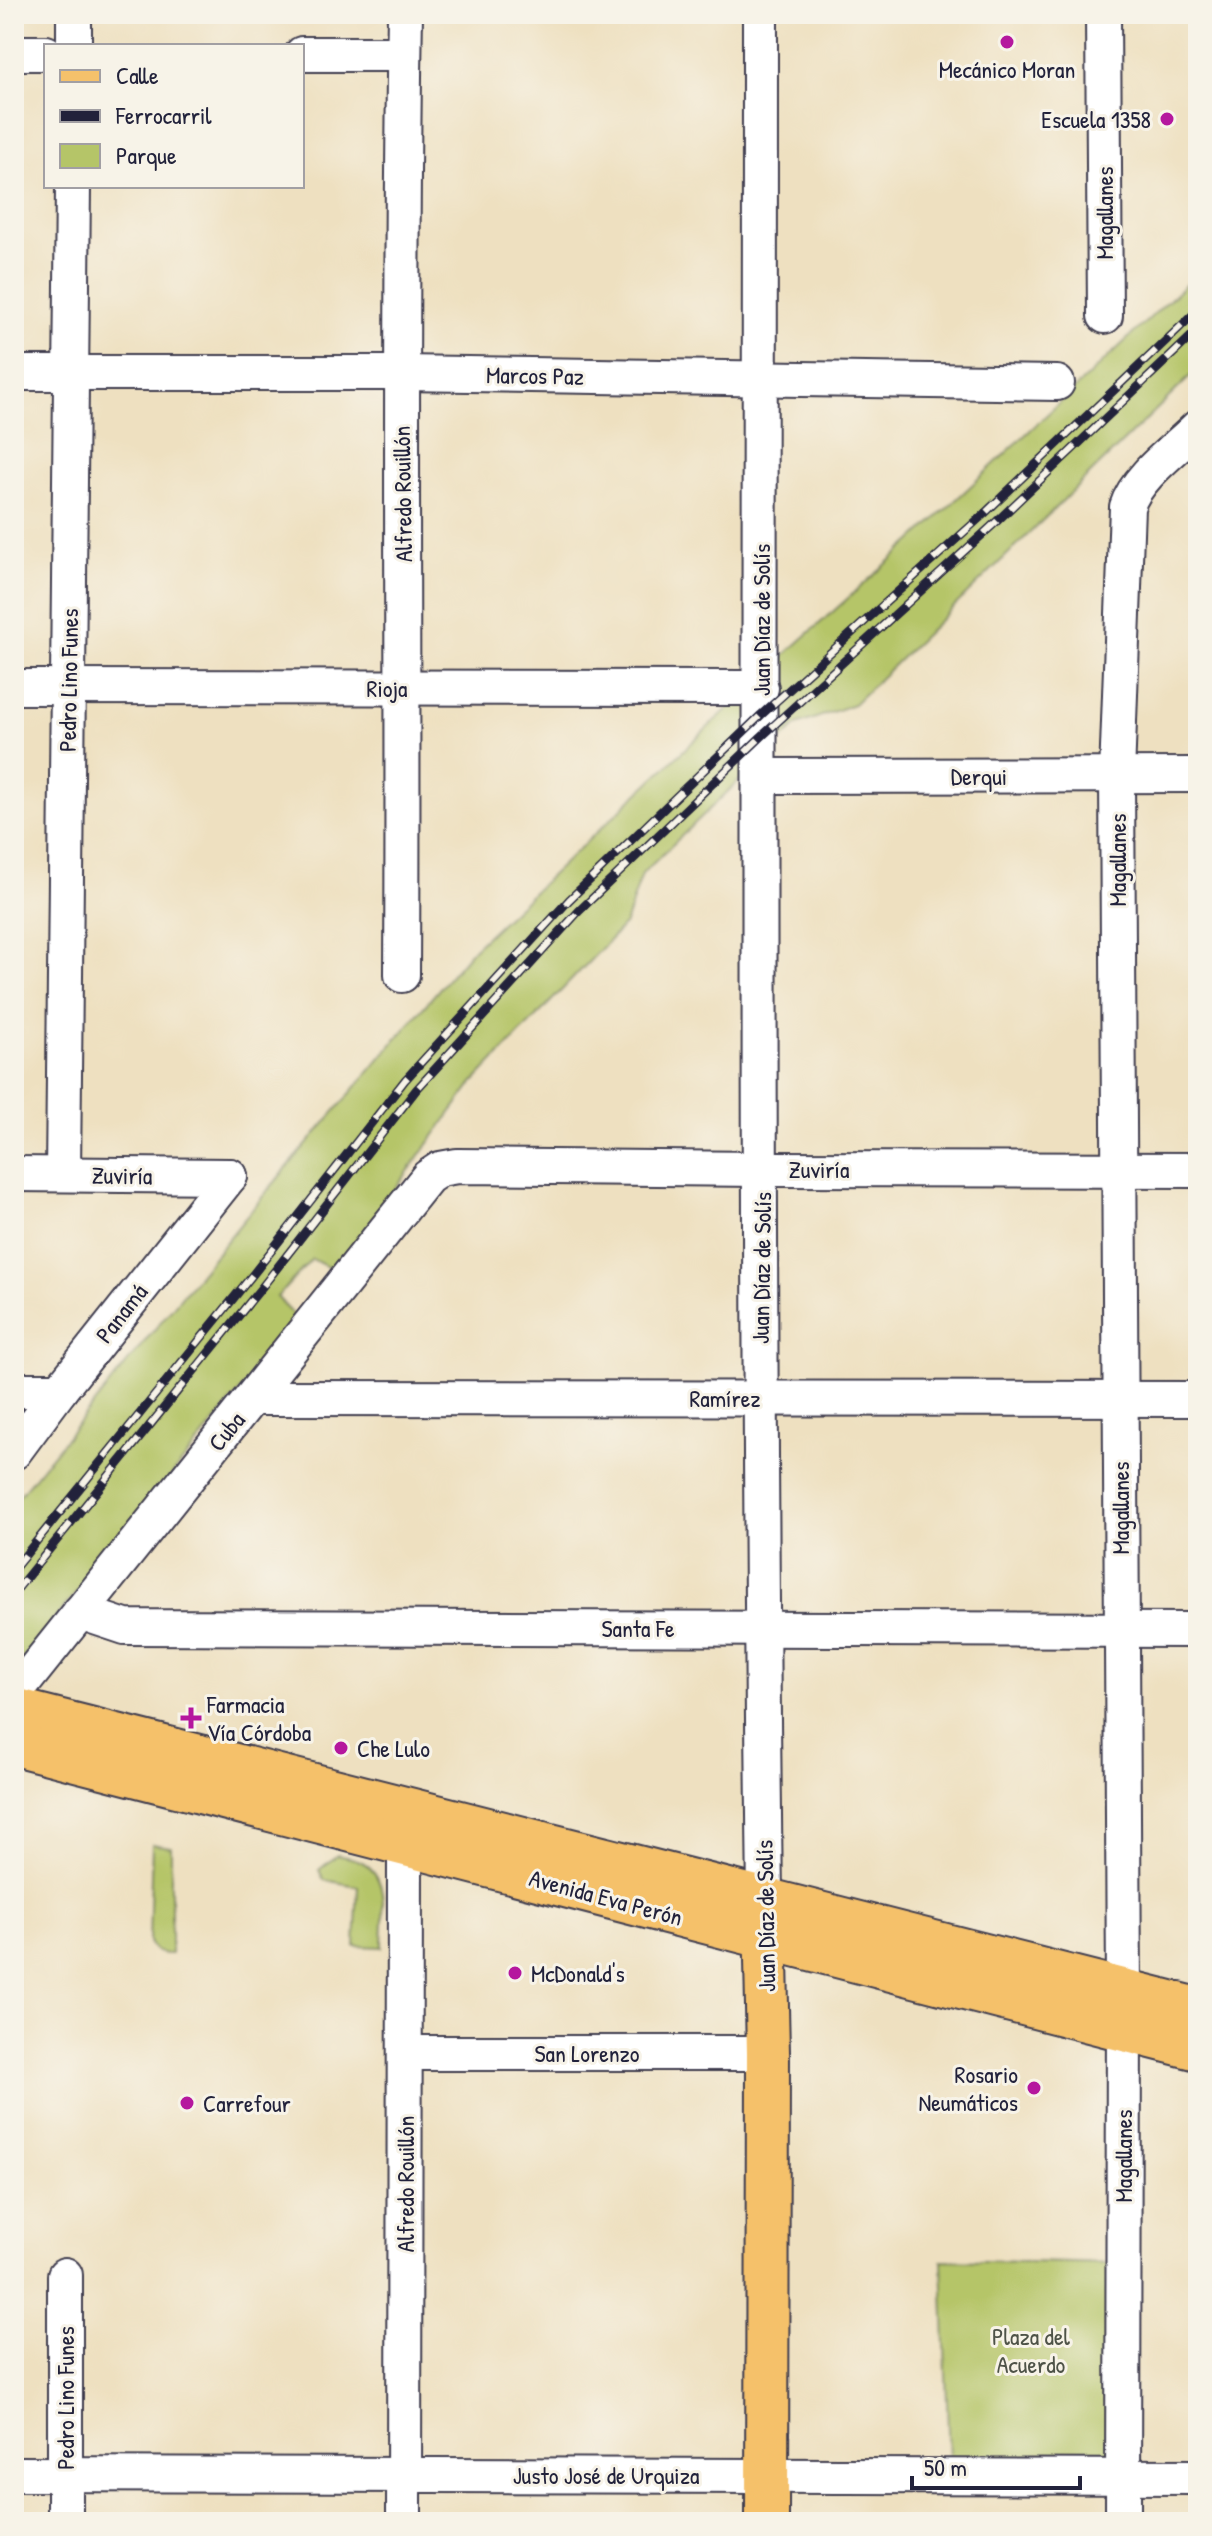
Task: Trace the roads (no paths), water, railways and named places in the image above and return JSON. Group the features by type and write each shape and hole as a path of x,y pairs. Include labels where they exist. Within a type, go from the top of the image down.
{"main road":[{"name":"Avenida Eva Perón","path":"14,1709 765,1919 1124,2010 1198,2049"},
{"name":"Avenida Eva Perón","path":"14,1744 405,1845 765,1919"},
{"name":"Juan Díaz de Solís","path":"765,1919 768,2053 767,2522"},
{"name":"Avenida Eva Perón","path":"1124,2010 1198,2009"}],"street":[{"path":"74,14 74,44"},
{"name":"Alfredo Rouillón","path":"402,975 404,688 401,373 405,14"},
{"name":"Juan Díaz de Solís","path":"760,14 760,1398 765,1919"},
{"name":"Magallanes","path":"1103,14 1105,316"},
{"path":"14,53 44,53"},
{"path":"304,54 404,54"},
{"name":"Pedro Lino Funes","path":"63,1174 73,188"},
{"name":"Marcos Paz","path":"14,373 401,373 1057,383"},
{"name":"Magallanes","path":"1123,2522 1124,2010 1117,775 1127,507 1130,495 1198,427"},
{"name":"Rioja","path":"14,687 761,688"},
{"name":"Derqui","path":"761,776 1198,775"},
{"name":"Zuviría","path":"440,1169 457,1166 1198,1170"},
{"name":"Cuba","path":"14,1695 428,1177 440,1169"},
{"name":"Zuviría","path":"14,1174 230,1176"},
{"name":"Panamá","path":"14,1452 230,1176"},
{"path":"14,1390 60,1390"},
{"name":"Ramírez","path":"253,1398 1198,1399"},
{"name":"Santa Fe","path":"80,1612 125,1627 1198,1630"},
{"name":"Alfredo Rouillón","path":"404,2522 405,1845"},
{"name":"San Lorenzo","path":"406,2053 768,2053"},
{"name":"Pedro Lino Funes","path":"65,2275 65,2522"},
{"name":"Justo José de Urquiza","path":"14,2474 1198,2477"}],"railway":[{"path":"14,1569 254,1273 405,1080 569,900 761,715 984,514 1198,310"},
{"path":"14,1593 266,1282 416,1090 579,911 1198,330"}],"place":[{"name":"Mecánico Moran","path":"1007,42"},
{"name":"Escuela 1358","path":"1167,119"},
{"name":"Farmacia Vía Córdoba","path":"191,1718"},
{"name":"Che Lulo","path":"341,1748"},
{"name":"McDonald's","path":"515,1973"},
{"name":"Rosario Neumáticos","path":"1034,2088"},
{"name":"Carrefour","path":"187,2103"}],"park label":[{"name":"Plaza del Acuerdo","path":"1031,2350"}]}
